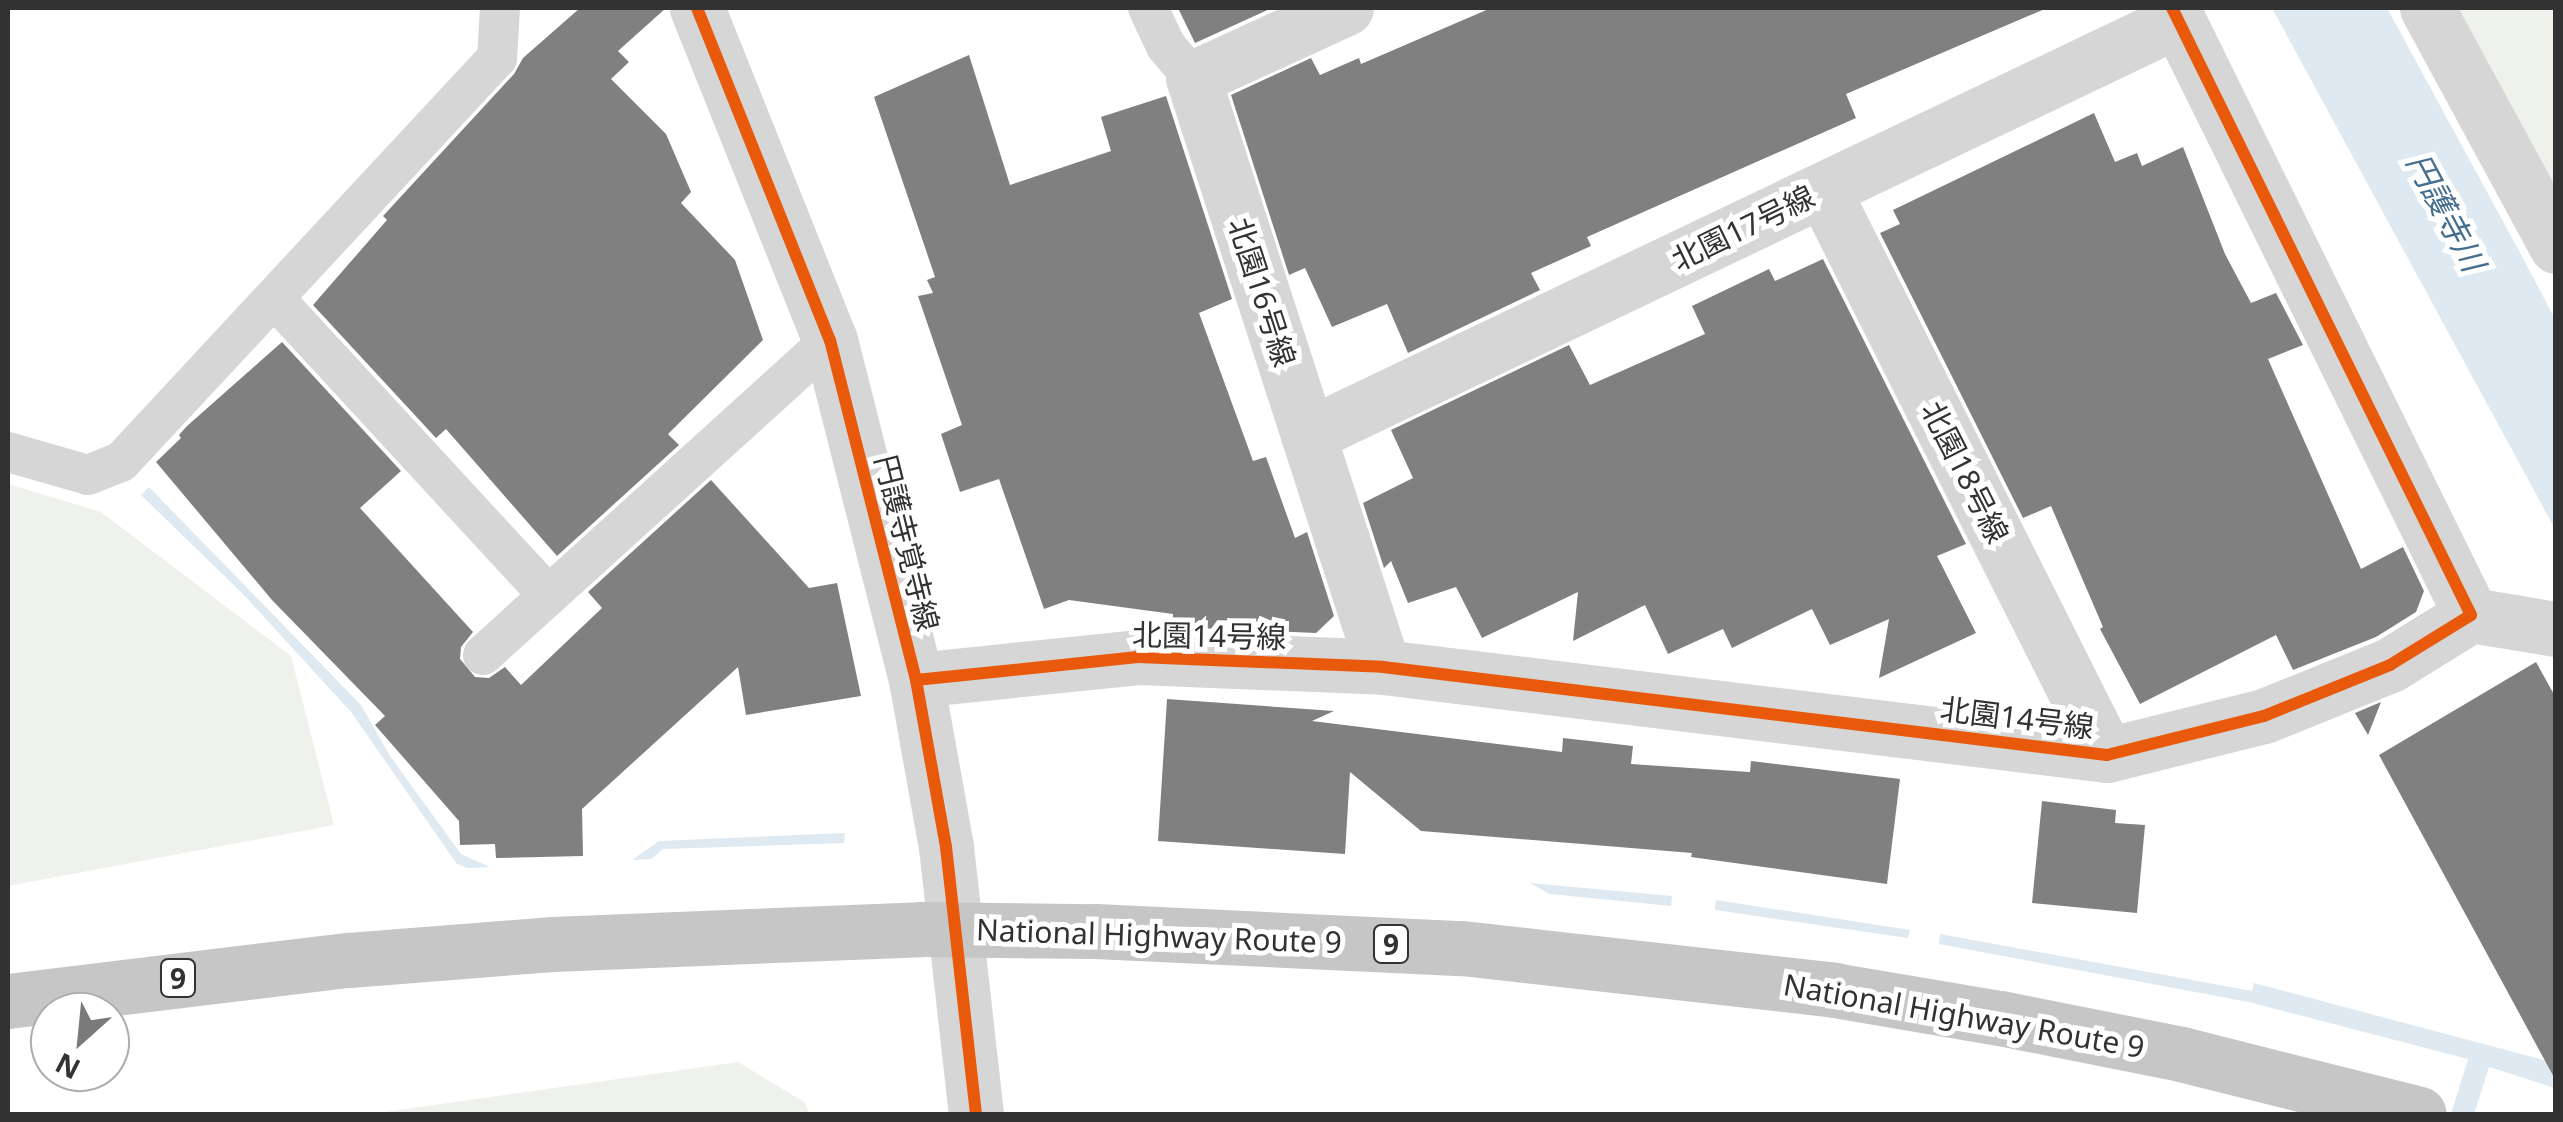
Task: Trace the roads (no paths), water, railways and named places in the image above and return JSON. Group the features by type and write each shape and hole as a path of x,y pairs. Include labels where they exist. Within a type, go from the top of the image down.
{"highway":[{"name":"National Highway Route 9","path":"8,1001 349,960 552,944 922,929 1095,931 1462,948 1834,990 1981,1014 2181,1054 2418,1114"}],"street":[{"name":"円護寺覚寺線","path":"697,8 830,340 916,680 946,846 976,1114"},
{"path":"1193,78 1346,8"},
{"path":"2426,8 2556,246"},
{"path":"2175,14 2471,615 2556,628"},
{"name":"北園17号線","path":"1308,435 1823,190 2175,14"},
{"name":"北園16号線","path":"1193,78 1383,667"},
{"name":"北園18号線","path":"1823,190 2107,755"},
{"name":"北園14号線","path":"916,680 1138,656 1383,667 2107,755 2264,716 2390,665 2471,615"}],"lane":[{"path":"8,452 88,476 121,462 497,58 500,8"},
{"path":"1148,8 1166,46 1193,78"},
{"path":"274,298 550,596"},
{"path":"484,655 830,340"}],"water":[{"name":"円護寺川","path":"2272,8 2387,8 2517,247 2555,319 2555,529"},
{"path":"149,487 361,705 390,756 461,854 490,867 457,864 351,712 242,593 141,495"},
{"path":"845,833 844,843 663,849 651,859 632,860 659,841"},
{"path":"1530,883 1672,896 1671,906 1550,894"},
{"path":"1716,900 1910,930 1908,938 1715,910"},
{"path":"1940,934 2252,991 2254,983 2555,1063 2555,1088 2489,1067 2474,1114 2451,1114 2468,1059 2249,1002 1939,944"}]}
